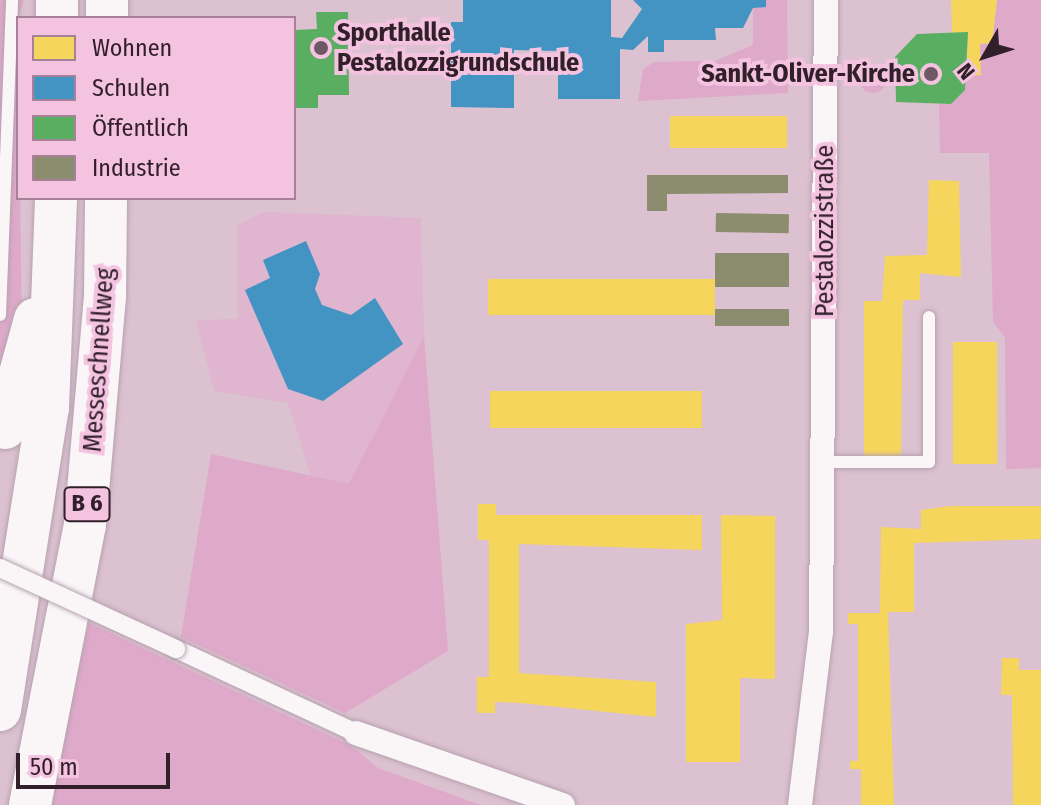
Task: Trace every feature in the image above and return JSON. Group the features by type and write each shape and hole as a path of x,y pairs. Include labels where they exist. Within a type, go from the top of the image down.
{"highway":[{"name":"Messeschnellweg","path":"30,805 85,525 104,326 106,200"},
{"name":"Messeschnellweg","path":"0,710 48,408 56,213"},
{"path":"2,436 56,213"}],"street":[{"name":"Pestalozzistraße","path":"800,805 821,632 825,462 826,0"},
{"path":"0,568 356,733 563,805"}],"lane":[{"path":"0,315 12,0"},
{"path":"825,462 929,462 929,317"}],"shaded area":[{"path":"0,0 24,0 16,16 16,200 20,200 22,340 0,419"},
{"path":"766,0 787,0 788,93 638,101 643,69 654,62 715,61 753,45 753,8 765,7"},
{"path":"997,0 1041,0 1041,468 1006,469 1005,337 993,322 989,153 940,153 939,104 951,104 965,90 966,76 981,75 980,44 992,43"},
{"path":"873,67 882,71 886,80 882,89 873,93 864,89 860,80 864,71"},
{"path":"263,212 421,218 424,336 349,485 311,477 288,403 214,391 196,320 238,319 238,225"},
{"path":"424,336 448,651 345,713 181,637 211,454 349,484"},
{"path":"89,623 350,745 378,768 481,805 49,805"}],"building: Wohnen":[{"path":"951,0 997,0 992,43 980,44 981,75 966,76 968,32 952,33"},
{"path":"670,116 787,116 787,148 670,148"},
{"path":"929,180 959,181 961,277 920,273 920,300 903,300 901,456 864,456 864,301 882,301 885,256 927,255"},
{"path":"488,279 715,279 715,315 488,315"},
{"path":"953,342 997,342 997,464 953,464"},
{"path":"490,391 702,391 702,428 490,428"},
{"path":"478,504 496,504 496,515 702,515 702,550 519,544 519,673 656,682 656,717 495,702 495,713 477,713 477,677 489,677 489,540 478,540"},
{"path":"950,506 1041,506 1041,539 914,543 914,612 888,612 894,805 861,805 861,769 850,769 850,761 858,761 858,624 848,624 848,613 880,613 881,527 921,529 921,510"},
{"path":"721,515 775,516 775,679 740,678 740,762 686,762 686,624 722,620"},
{"path":"1002,658 1019,658 1019,670 1041,670 1041,805 1013,805 1012,695 1001,695"}],"building: Schulen":[{"path":"463,0 611,0 611,37 622,38 642,9 633,0 766,0 766,7 753,8 743,28 715,28 716,40 664,40 664,52 648,52 648,36 633,50 620,49 620,99 558,99 558,51 514,50 514,108 451,107 451,22 463,22"},
{"path":"306,241 320,274 315,289 322,305 351,315 375,298 403,344 323,401 288,389 245,290 270,278 263,260"}],"building: Öffentlich":[{"name":"Sporthalle Pestalozzigrundschule","path":"316,12 348,12 349,95 318,95 318,108 296,108 296,30 317,29"},
{"name":"Sankt-Oliver-Kirche","path":"968,32 965,90 951,104 896,102 895,57 917,34"}],"building: Industrie":[{"path":"647,175 788,175 788,193 667,194 667,211 647,211"},
{"path":"716,213 789,214 789,233 716,232"},
{"path":"715,253 789,253 789,287 715,287"},
{"path":"715,309 789,309 789,326 715,326"}],"place":[{"name":"Sporthalle Pestalozzigrundschule","path":"321,48"},
{"name":"Sankt-Oliver-Kirche","path":"931,74"}]}
